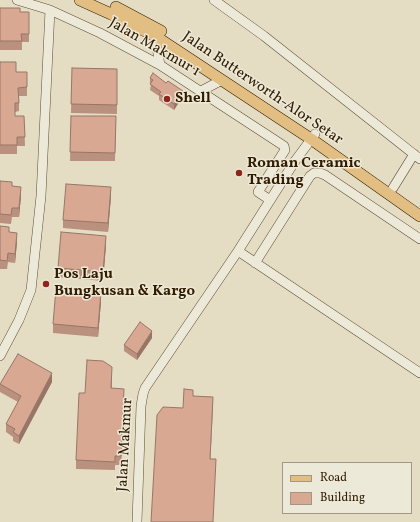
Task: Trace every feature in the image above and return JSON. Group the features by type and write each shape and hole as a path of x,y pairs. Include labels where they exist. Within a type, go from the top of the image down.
{"main road":[{"name":"Jalan Butterworth-Alor Setar","path":"80,0 155,36 222,80 313,136 420,207"},
{"name":"Jalan Butterworth-Alor Setar","path":"98,0 143,21 167,35 313,136 420,216"}],"street":[{"name":"Jalan Makmur 1","path":"17,0 50,10 100,33 160,65 201,90 284,146 285,150 282,154"},
{"path":"214,0 264,36 417,156 393,188"},
{"path":"0,356 19,320 31,290 40,196 50,10"},
{"path":"155,36 160,65"},
{"path":"201,90 222,80"},
{"name":"Jalan Makmur","path":"137,522 140,421 143,394 150,380 238,251 295,161 313,136"},
{"path":"270,200 258,192 282,154 295,161"},
{"path":"255,263 310,176 314,173 320,172 420,239"},
{"path":"238,251 420,373"}],"building":[{"path":"0,8 20,8 20,12 29,12 29,34 21,34 22,41 0,41"},
{"path":"0,62 16,62 16,72 27,72 27,87 18,88 19,103 15,103 15,116 24,116 25,137 17,137 17,145 0,145"},
{"path":"72,68 117,69 117,105 71,104"},
{"path":"153,73 166,83 168,81 183,91 174,104 159,94 161,92 150,84 153,80 150,78"},
{"path":"71,116 116,116 115,153 70,152"},
{"path":"0,181 12,182 12,186 21,187 19,208 12,208 11,215 0,214"},
{"path":"66,184 111,187 108,223 63,220"},
{"path":"0,226 9,227 9,232 17,233 15,254 8,253 7,261 0,260"},
{"path":"61,232 106,236 103,272 58,268"},
{"path":"56,288 101,292 98,328 53,324"},
{"path":"140,322 152,331 137,354 124,345"},
{"path":"18,354 52,373 19,436 13,432 15,429 6,424 21,396 0,384"},
{"path":"87,360 103,361 112,367 111,388 124,389 121,456 115,456 115,462 76,460 79,393 85,393"},
{"path":"184,389 193,390 193,396 213,397 210,459 216,459 213,522 151,522 157,415 163,407 183,408"}],"place":[{"name":"Shell","path":"167,99"},
{"name":"Roman Ceramic Trading","path":"239,173"},
{"name":"Pos Laju Bungkusan & Kargo","path":"46,284"}]}
